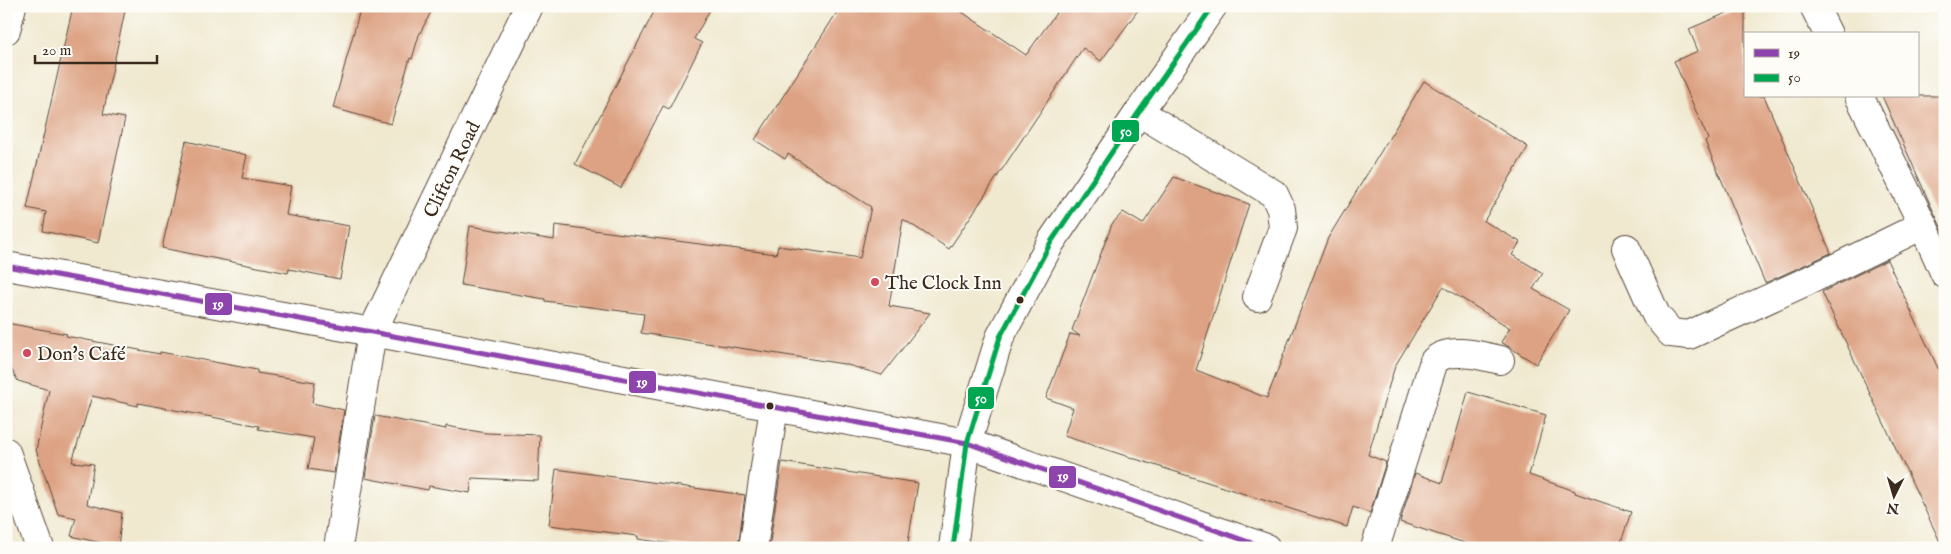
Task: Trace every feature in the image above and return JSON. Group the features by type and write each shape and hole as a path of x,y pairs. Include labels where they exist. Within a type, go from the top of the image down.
{"street":[{"path":"6,30 12,6"},
{"name":"Clifton Road","path":"338,548 372,332 530,6"},
{"path":"953,548 967,444 1000,337 1051,242 1214,6"},
{"path":"1814,6 1827,32"},
{"path":"1860,98 1945,274"},
{"path":"1139,112 1274,194 1281,209 1283,228 1257,297"},
{"path":"1626,248 1656,314 1671,333 1689,335 1923,226"},
{"path":"6,266 372,332 967,444 1218,540 1266,548"},
{"path":"1375,548 1434,361 1440,355 1454,354 1471,354 1500,360"},
{"path":"753,548 774,407"},
{"path":"6,452 40,548"}],"building":[{"path":"73,6 126,6 103,114 125,118 98,243 43,231 46,212 27,208"},
{"path":"361,6 434,6 419,35 412,59 410,58 391,124 333,108"},
{"path":"657,6 712,6 694,39 702,43 669,109 663,106 621,188 575,164"},
{"path":"841,6 953,6 1026,55 1061,6 1141,6 1101,61 1083,48 949,249 903,219 889,306 930,313 882,375 844,364 641,333 644,314 545,301 545,299 461,285 470,226 554,240 555,225 776,254 778,246 860,258 871,207 788,154 785,159 755,140"},
{"path":"1745,6 1744,98 1765,98 1831,253 1765,283 1705,141 1708,139 1674,61 1698,51 1689,29"},
{"path":"1424,81 1528,147 1484,221 1520,242 1512,255 1543,273 1533,289 1569,310 1536,364 1501,342 1510,328 1443,287 1395,366 1368,455 1386,462 1370,513 1353,507 1347,527 1064,436 1073,408 1046,398 1070,334 1080,336 1072,330 1112,224 1123,212 1143,224 1174,177 1249,204 1196,370 1267,398 1328,238"},
{"path":"1945,96 1945,235 1883,98"},
{"path":"186,141 247,155 242,178 291,186 286,215 349,226 340,279 289,269 288,273 162,248"},
{"path":"1887,260 1945,383 1945,548 1943,548 1822,292"},
{"path":"6,323 160,354 160,352 257,370 257,373 315,382 312,403 344,410 334,473 308,469 314,438 258,429 259,426 138,403 138,406 92,396 72,462 94,464 87,504 122,513 118,547 71,536 76,518 58,514 36,450 49,390 18,381 6,360"},
{"path":"1468,392 1546,415 1529,475 1631,512 1619,548 1480,548 1400,522 1415,473 1442,483"},
{"path":"375,416 446,429 446,426 486,433 540,435 538,481 472,478 470,493 429,486 428,490 365,478"},
{"path":"782,462 918,483 907,548 769,548"},
{"path":"556,469 745,495 738,548 699,548 638,539 638,536 549,525"}],"transit line":[{"name":"50","path":"953,548 967,443 1000,337 1051,242 1213,6"},
{"name":"19","path":"6,266 967,443 1266,548"}],"place":[{"name":"The Clock Inn","path":"875,282"},
{"name":"Don's Café","path":"27,353"}]}
